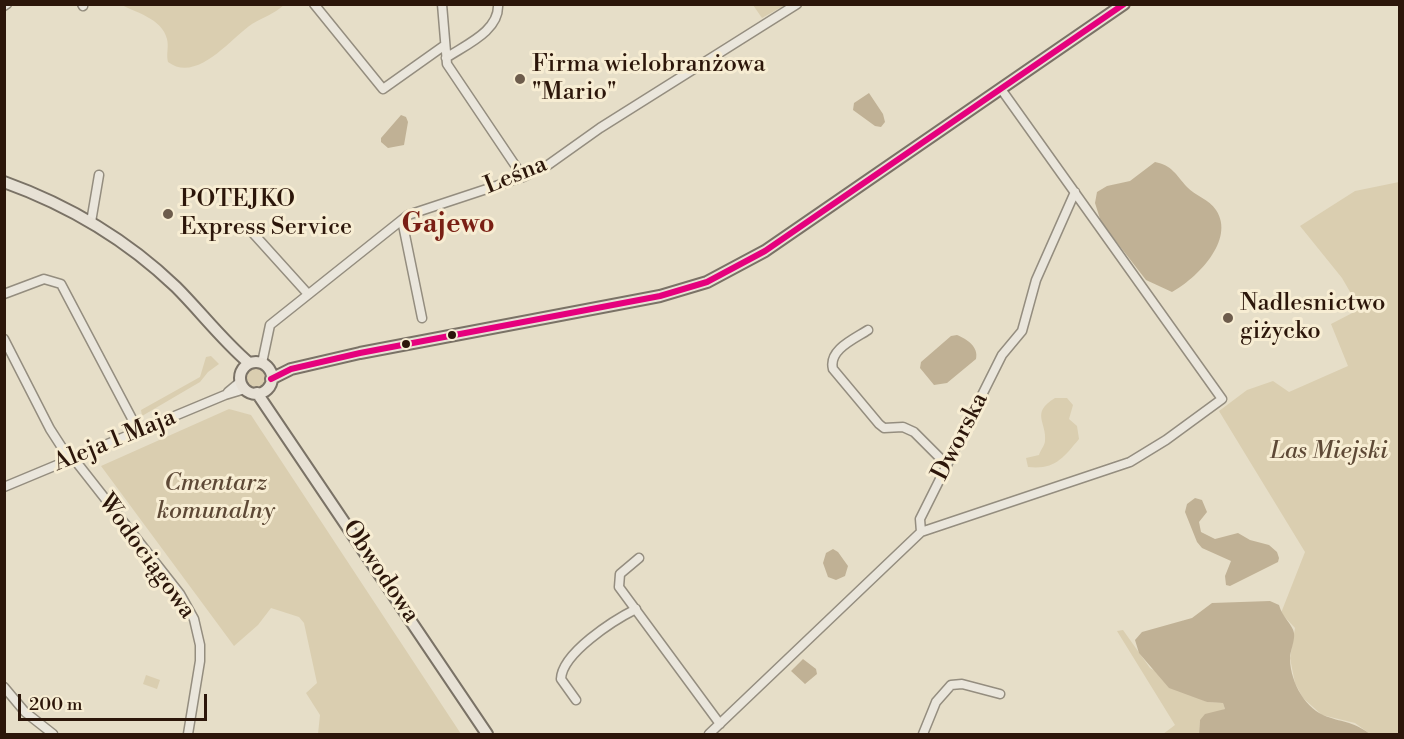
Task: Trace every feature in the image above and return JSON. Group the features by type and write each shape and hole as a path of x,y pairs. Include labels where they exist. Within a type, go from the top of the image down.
{"main road":[{"path":"4,182 91,222 162,274 246,366 267,370 291,369 392,347 660,296 707,282 765,251 1119,6"},
{"path":"246,366 243,386 262,391 267,370"},
{"name":"Obwodowa","path":"262,391 271,410 487,735"}],"street":[{"path":"314,4 383,89 445,45"},
{"path":"442,4 446,58 451,71 523,177"},
{"path":"446,58 493,25 498,14 498,4"},
{"name":"Leśna","path":"267,370 270,325 402,220 440,203 523,177 563,156 600,128 797,4"},
{"path":"709,735 921,532 1130,462 1166,440 1222,399 1000,89"},
{"path":"91,222 99,175"},
{"name":"Dworska","path":"921,532 919,521 1002,355 1022,331 1036,280 1075,192"},
{"path":"402,220 422,318"},
{"path":"252,232 308,294"},
{"path":"4,294 44,279 61,284 139,432"},
{"path":"868,330 836,352 831,363 833,369 879,424 890,428 903,427 914,432 947,465"},
{"name":"Wodociągowa","path":"4,339 50,429 172,585 194,620 200,645 200,661 188,735"},
{"name":"Aleja 1 Maja","path":"4,487 139,432 243,386"},
{"path":"639,558 618,578 619,587 720,724"},
{"path":"576,700 561,679 562,669 599,633 636,609"},
{"path":"923,735 936,702 951,686 962,684 1000,694"},
{"path":"4,687 25,712 51,734"}],"green space":[{"path":"120,4 284,5 252,24 202,63 191,67 179,67 168,62 167,39 160,26"},
{"path":"753,5 785,5 762,18"},
{"name":"Las Miejski","path":"1399,182 1399,734 1370,734 1355,723 1322,715 1303,698 1295,683 1290,658 1295,628 1281,613 1305,552 1219,411 1247,390 1273,381 1289,392 1348,366 1331,324 1360,309 1342,278 1300,226 1355,191"},
{"path":"211,356 219,364 200,382 142,416 141,410 200,377 206,357"},
{"path":"256,367 264,370 267,378 264,386 256,389 248,386 245,378 248,370"},
{"path":"1055,398 1067,398 1073,405 1069,419 1077,426 1079,439 1058,461 1045,467 1028,467 1026,458 1039,455 1045,443 1041,413 1047,403"},
{"name":"Cmentarz komunalny","path":"229,409 251,415 461,734 318,734 320,715 306,693 317,683 304,623 299,617 271,608 258,625 234,646 101,466"},
{"path":"1123,630 1150,668 1207,702 1223,703 1225,709 1200,720 1199,734 1163,734 1175,725 1117,631"},
{"path":"146,675 160,680 157,689 143,684"}],"shaded area":[{"path":"869,93 883,114 885,122 881,127 875,126 853,110 854,103"},
{"path":"401,115 406,117 408,122 404,145 388,148 381,142 381,138"},
{"path":"1155,162 1170,168 1190,190 1210,203 1221,222 1221,234 1210,257 1192,278 1172,292 1146,280 1101,222 1095,203 1097,192 1107,186 1130,181"},
{"path":"957,335 974,347 976,359 947,383 934,385 920,368 921,362 951,336"},
{"path":"1195,498 1202,500 1207,512 1199,522 1201,532 1215,539 1238,533 1250,540 1269,545 1277,552 1278,562 1230,586 1226,585 1225,576 1231,561 1202,548 1197,542 1185,512 1187,504"},
{"path":"833,549 848,566 845,576 836,580 828,577 823,563 826,553"},
{"path":"1270,601 1279,605 1293,630 1290,664 1295,682 1309,705 1323,715 1352,724 1370,734 1199,734 1200,720 1205,714 1225,709 1223,703 1207,702 1169,688 1139,653 1135,640 1142,632 1192,618 1212,603"},
{"path":"803,659 816,669 817,674 805,684 791,671"}],"transit line":[{"path":"271,379 291,369 360,353 660,296 707,282 765,251 1124,4"}],"place":[{"name":"Firma wielobranżowa \"Mario\"","path":"520,79"},
{"name":"POTEJKO Express Service","path":"168,214"},
{"name":"Nadlesnictwo giżycko","path":"1228,318"}],"district":[{"name":"Gajewo","path":"448,226"}]}
